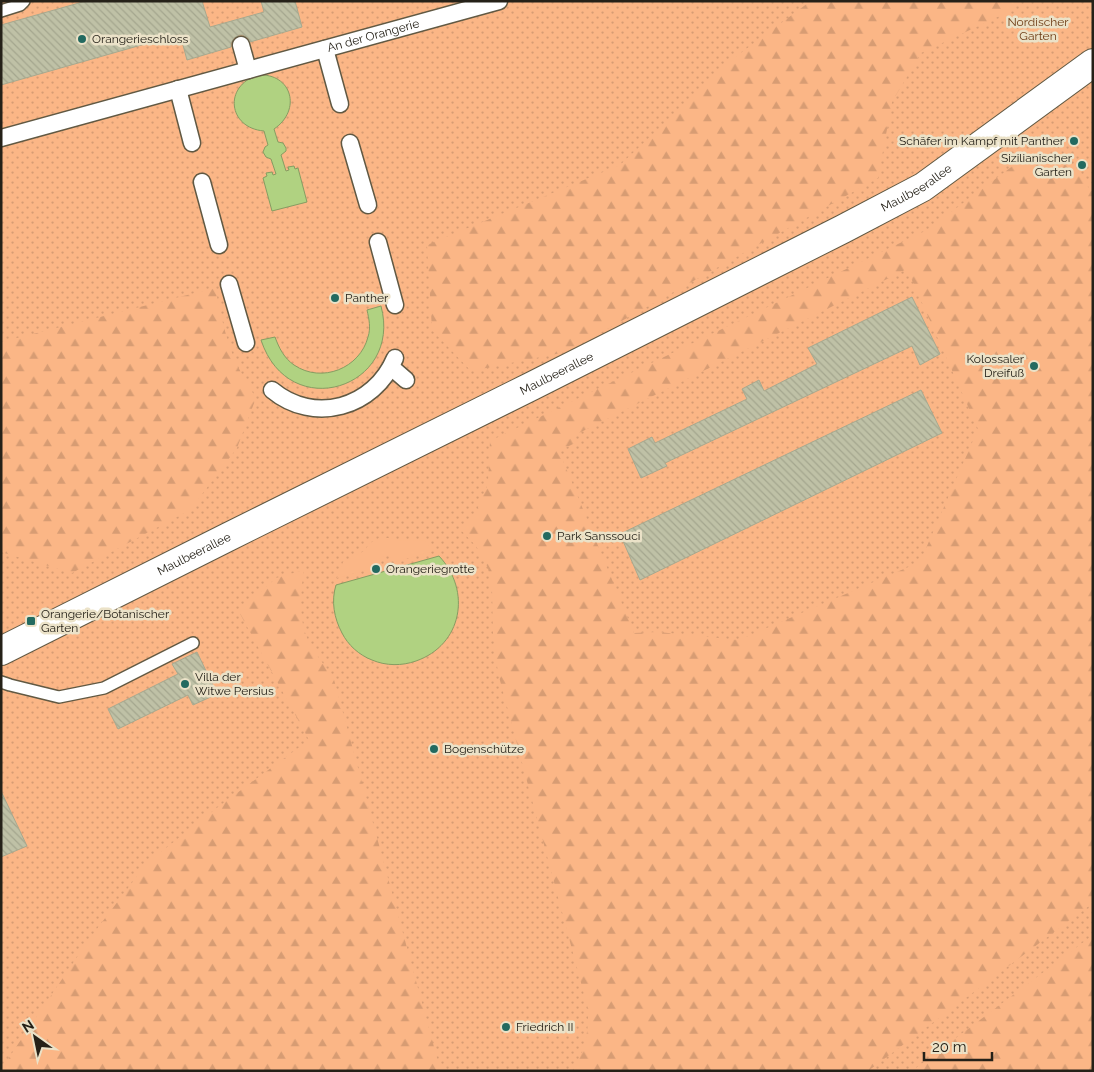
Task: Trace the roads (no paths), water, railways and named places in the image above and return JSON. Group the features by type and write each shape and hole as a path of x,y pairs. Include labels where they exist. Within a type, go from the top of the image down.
{"street":[{"name":"An der Orangerie","path":"1,138 499,1"},
{"path":"241,45 248,70"},
{"path":"326,49 340,104"},
{"name":"Maulbeerallee","path":"1,651 532,386 923,187 1093,63"},
{"path":"178,89 192,143"},
{"path":"350,143 368,205"},
{"path":"202,182 219,245"},
{"path":"378,242 395,305"},
{"path":"229,284 246,343"},
{"path":"281,414 277,394 314,415 326,409 346,412 371,400 377,385 393,363 406,380"}],"lane":[{"path":"1,11 20,6 24,1"},
{"path":"1,682 59,697 104,688 192,643"}],"place":[{"name":"Orangerieschloss","path":"82,39"},
{"name":"Schäfer im Kampf mit Panther","path":"1074,141"},
{"name":"Sizilianischer Garten","path":"1082,165"},
{"name":"Panther","path":"335,298"},
{"name":"Kolossaler Dreifuß","path":"1034,366"},
{"name":"Park Sanssouci","path":"547,536"},
{"name":"Orangeriegrotte","path":"376,569"},
{"name":"Orangerie/Botanischer Garten","path":"31,621"},
{"name":"Villa der Witwe Persius","path":"185,684"},
{"name":"Bogenschütze","path":"434,749"},
{"name":"Friedrich II","path":"506,1027"}],"park label":[{"name":"Nordischer Garten","path":"1038,29"}]}
